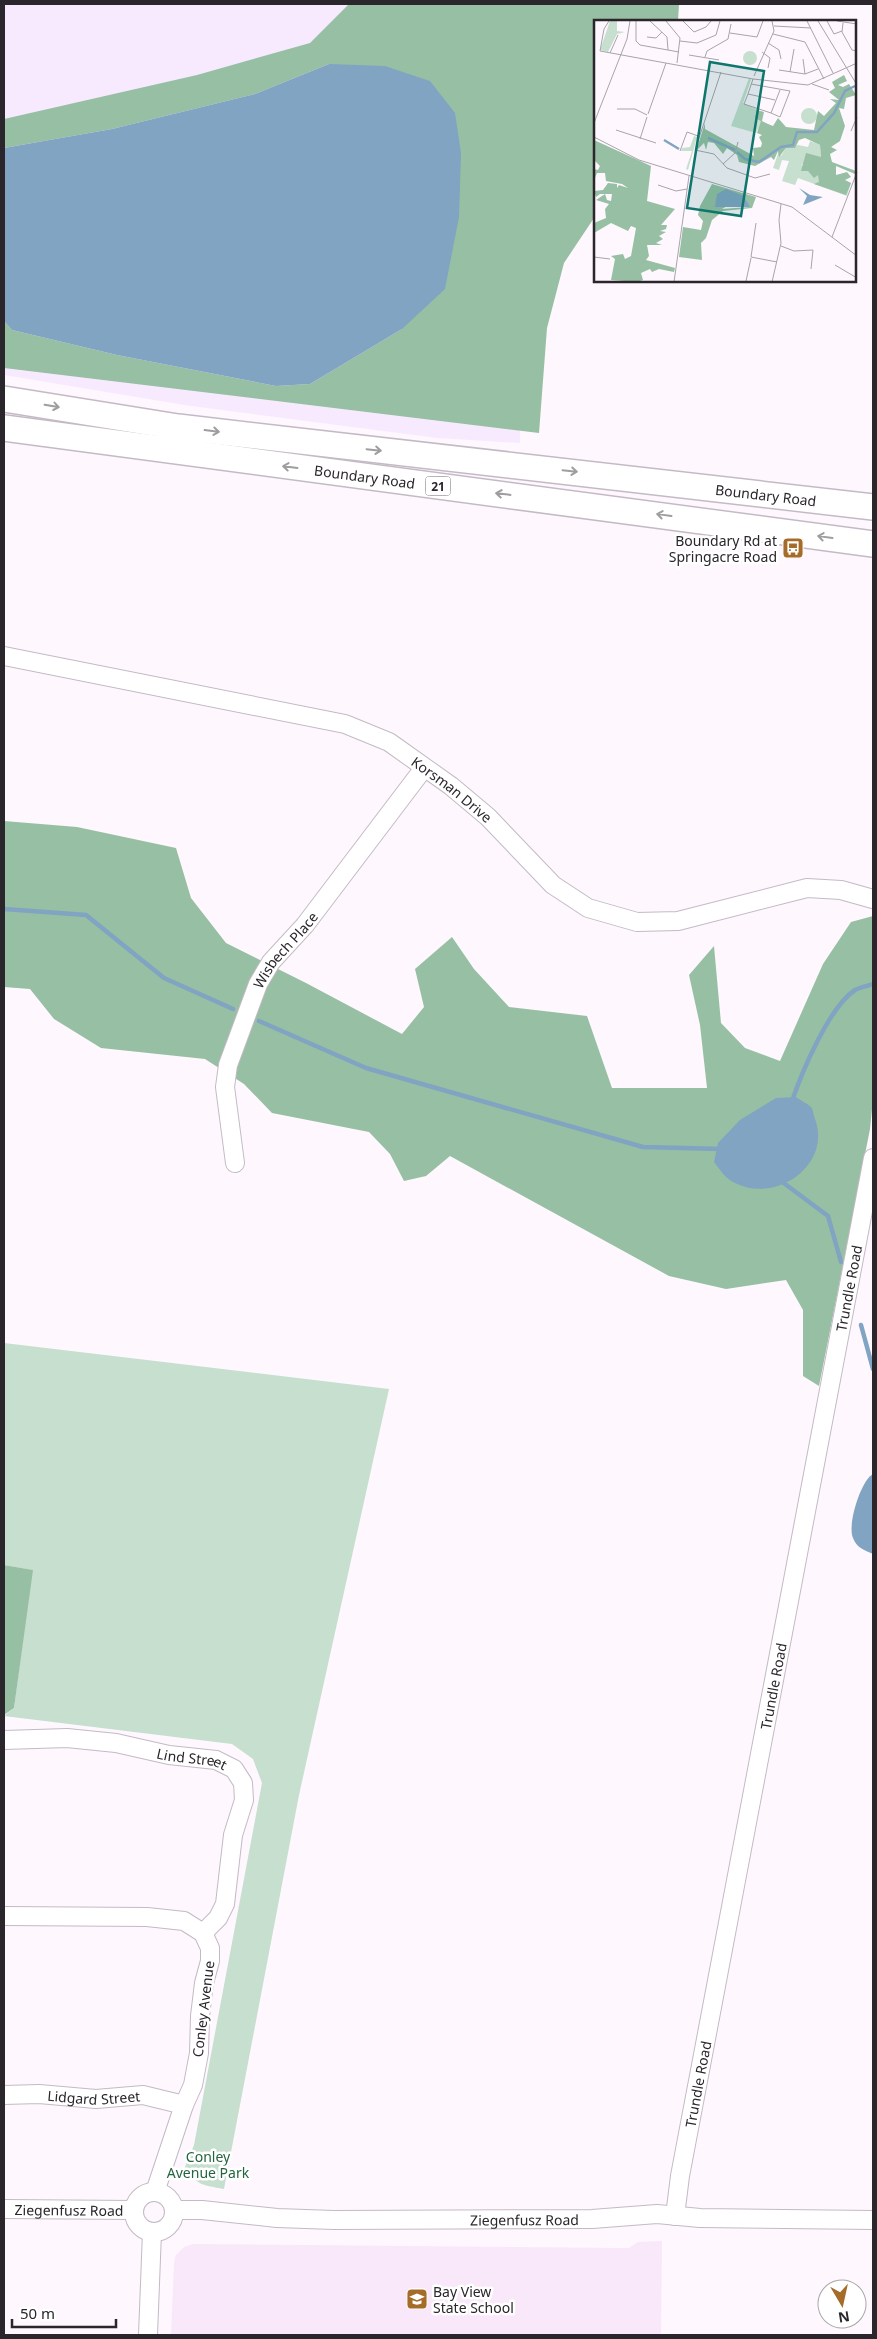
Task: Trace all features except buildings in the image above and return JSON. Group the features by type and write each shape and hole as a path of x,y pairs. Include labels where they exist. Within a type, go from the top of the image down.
{"highway":[{"name":"Boundary Road","path":"4,399 178,427 873,507"},
{"name":"Boundary Road","path":"4,428 873,544"}],"street":[{"name":"Korsman Drive","path":"4,656 345,724 389,742 488,817 553,885 588,908 637,922 678,921 807,888 842,890 873,899"},
{"name":"Wisbech Place","path":"235,1163 225,1087 228,1065 258,984 271,962 305,925 424,768"},
{"name":"Trundle Road","path":"675,2216 680,2176 873,1158"},
{"name":"Lind Street","path":"4,1740 67,1738 116,1743 169,1755 216,1760 234,1769 243,1783 244,1800 233,1836 225,1904 218,1918 203,1933"},
{"path":"4,1916 147,1917 184,1921 203,1933"},
{"name":"Conley Avenue","path":"155,2192 192,2085 198,2053 204,1983 210,1961 210,1948 203,1933"},
{"name":"Lidgard Street","path":"4,2095 39,2094 96,2098 144,2095 184,2105"},
{"path":"155,2192 167,2196 175,2210 169,2226 163,2230 152,2232 138,2224 134,2210 140,2198 155,2192"},
{"name":"Ziegenfusz Road","path":"4,2210 134,2210"},
{"name":"Ziegenfusz Road","path":"175,2210 202,2210 277,2218 334,2220 592,2220 658,2214 700,2218 873,2220"},
{"path":"148,2335 152,2232"}],"shaded area":[{"path":"4,4 524,4 520,443 437,438 184,405 4,375"},
{"name":"Bay View State School","path":"662,2241 661,2335 171,2335 174,2263 176,2255 184,2247 193,2244 629,2248 638,2242"}],"green space":[{"path":"349,4 679,4 678,20 594,20 594,218 564,263 547,328 539,433 4,368 4,321 12,330 117,355 276,386 310,384 402,329 329,64 255,94 112,129 4,148 4,119 197,75 310,43"},
{"path":"4,821 77,827 176,848 191,898 226,943 402,1034 424,1007 415,969 452,937 474,969 509,1007 587,1016 612,1088 707,1088 700,1025 689,975 714,946 721,1023 745,1048 780,1061 823,964 851,922 873,916 873,1099 870,1129 819,1386 803,1376 803,1310 786,1280 726,1289 669,1276 450,1156 426,1176 404,1181 390,1154 369,1132 272,1113 244,1084 205,1059 101,1048 54,1019 30,989 4,987"},
{"name":"Conley Avenue Park","path":"4,1343 389,1389 299,1795 224,2189 201,2184 193,2178 185,2167 194,2145 262,1783 253,1759 232,1744 4,1716 14,1708 32,1570 4,1565"},
{"path":"4,1565 33,1570 14,1708 4,1715"}],"water":[{"path":"329,64 385,66 430,81 455,113 461,153 459,217 445,289 402,329 310,384 276,386 117,355 12,330 4,321 4,148 112,129 255,94"},
{"path":"796,1097 812,1108 818,1136 815,1151 808,1165 797,1176 783,1184 767,1188 751,1188 735,1183 723,1174 714,1162 718,1143 740,1120 776,1098"},
{"path":"873,1474 873,1554 857,1544 853,1538 852,1523 860,1493 868,1478"}],"waterway":[{"path":"4,909 86,915 164,978 233,1009"},
{"path":"792,1101 809,1058 836,1010 845,998 855,990 873,984"},
{"path":"259,1021 366,1068 643,1147 722,1149"},
{"path":"781,1181 828,1216 841,1262"},
{"path":"861,1325 873,1369"}],"place":[{"name":"Boundary Rd at Springacre Road","path":"793,548"},
{"name":"Bay View State School","path":"417,2299"}]}
